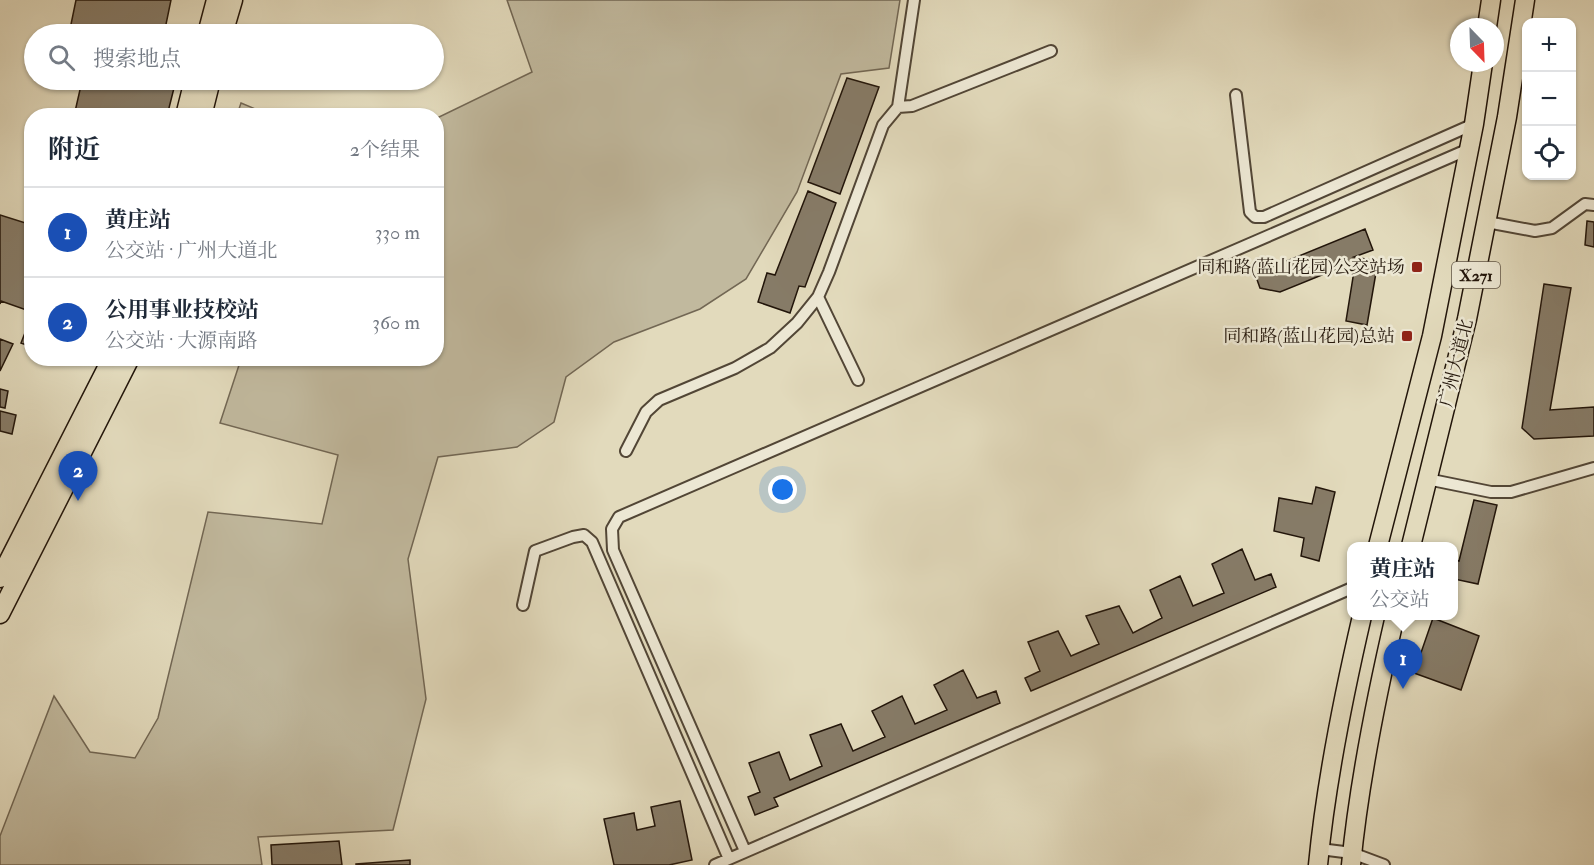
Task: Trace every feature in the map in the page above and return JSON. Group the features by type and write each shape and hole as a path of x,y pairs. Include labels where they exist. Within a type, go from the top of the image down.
{"main road":[{"path":"210,24 216,0"},
{"path":"227,24 233,0"},
{"path":"1489,18 1491,0"},
{"name":"广州大道北","path":"1412,542 1467,319 1507,117 1525,0"},
{"name":"广州大道北","path":"1379,542 1432,336 1474,124 1482,72"},
{"path":"186,108 191,90"},
{"path":"204,108 209,90"},
{"path":"0,579 108,366"},
{"path":"0,614 126,366"},
{"path":"1319,857 1335,740 1361,620"},
{"path":"1352,859 1372,724 1394,620"}],"street":[{"path":"626,451 646,412 659,400 735,368 770,348 797,323 818,297 883,125 898,107 914,0"},
{"path":"898,107 912,106 1051,51"},
{"path":"1236,95 1250,212 1256,217 1274,212 1474,124"},
{"path":"745,851 612,550 612,529 619,517 1469,149"},
{"path":"1486,222 1534,231 1552,228 1585,204 1594,205"},
{"path":"818,297 858,380"},
{"path":"1427,479 1491,492 1511,492 1594,468"},
{"path":"523,605 535,551 584,535 592,542 729,859"},
{"path":"715,865 1347,590"},
{"path":"1319,857 1352,859 1384,865"}],"shaded area":[{"path":"507,0 900,0 889,68 841,74 797,192 746,279 700,309 614,342 566,377 554,422 517,447 438,457 408,559 426,699 393,830 258,837 262,865 0,865 0,836 54,696 90,752 135,758 158,718 208,512 322,524 338,455 220,423 239,366 444,366 444,115 532,72"},
{"path":"241,103 253,108 239,108"}],"building":[{"path":"76,0 171,0 166,24 71,24"},
{"path":"847,78 879,87 840,194 808,182"},
{"path":"80,90 174,90 169,108 76,108"},
{"path":"808,191 836,203 805,287 799,286 790,313 758,302 767,273 775,275"},
{"path":"0,215 24,222 24,309 1,301 0,304"},
{"path":"1587,221 1594,222 1594,247 1585,245"},
{"path":"1365,229 1373,250 1354,257 1378,261 1367,325 1346,321 1354,271 1339,268 1280,292 1260,288 1255,274"},
{"path":"1544,284 1571,288 1550,410 1594,407 1594,436 1534,439 1522,428"},
{"path":"0,339 13,344 0,371"},
{"path":"0,389 8,391 5,408 0,407"},
{"path":"0,411 16,415 12,434 0,431"},
{"path":"1316,487 1335,492 1319,561 1301,556 1304,538 1274,531 1279,498 1312,504"},
{"path":"1474,500 1497,505 1478,584 1458,580 1459,561"},
{"path":"1242,549 1255,580 1271,574 1276,587 1031,691 1025,678 1040,671 1028,642 1058,631 1071,656 1099,644 1086,616 1119,606 1133,633 1162,618 1150,590 1180,576 1193,606 1224,593 1212,564"},
{"path":"1432,620 1438,620 1479,636 1461,690 1414,673"},
{"path":"963,670 977,698 996,691 1000,703 774,798 778,806 755,815 748,797 760,792 749,763 779,752 790,780 822,766 810,735 841,724 853,751 885,737 872,711 902,696 915,724 947,710 934,685"},
{"path":"680,801 692,860 669,865 614,865 604,819 634,813 637,830 655,826 651,807"},
{"path":"339,841 342,865 272,865 271,845"},
{"path":"410,860 410,865 356,865 356,864"}],"place":[{"name":"同和路(蓝山花园)公交站场","path":"1417,267"},
{"name":"同和路(蓝山花园)总站","path":"1407,336"},
{"name":"公用事业技校站","path":"78,501"},
{"name":"黄庄站","path":"1403,689"}]}
